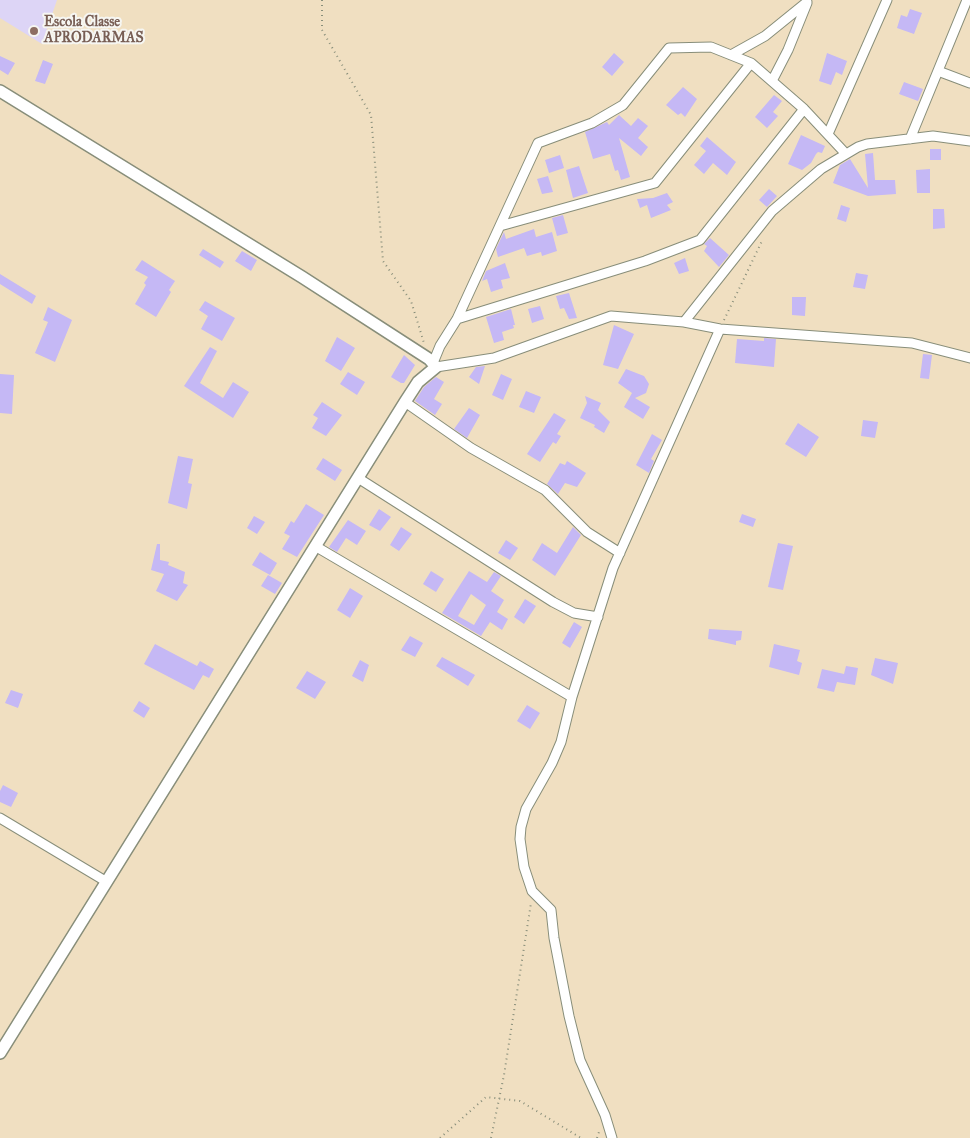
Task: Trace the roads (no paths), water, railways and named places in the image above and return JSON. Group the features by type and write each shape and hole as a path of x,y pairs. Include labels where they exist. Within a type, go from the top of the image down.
{"street":[{"path":"828,134 887,0"},
{"path":"910,139 967,0"},
{"path":"732,55 764,36 807,1"},
{"path":"772,81 788,50 807,1"},
{"path":"0,1054 405,402 433,363 440,346 457,319 538,143 592,123 623,105 669,48 711,46 751,63 804,108 846,154"},
{"path":"500,226 654,183 751,63"},
{"path":"938,71 970,83"},
{"path":"0,91 144,178 433,363 494,358 611,316 684,322 720,329 912,343 970,358"},
{"path":"457,319 645,261 700,240 804,108"},
{"path":"684,322 772,211 821,169 846,154 868,144 933,136 970,141"},
{"path":"612,1138 605,1115 580,1060 555,948 551,910 532,891 524,867 520,839 521,827 526,809 552,763 561,742 572,696 620,553 720,329"},
{"path":"405,402 471,448 545,490 587,532 620,553"},
{"path":"358,478 553,602 574,613 598,617"},
{"path":"315,546 572,696"},
{"path":"0,818 107,882"}],"place":[{"name":"Escola Classe APRODARMAS","path":"34,31"}]}
